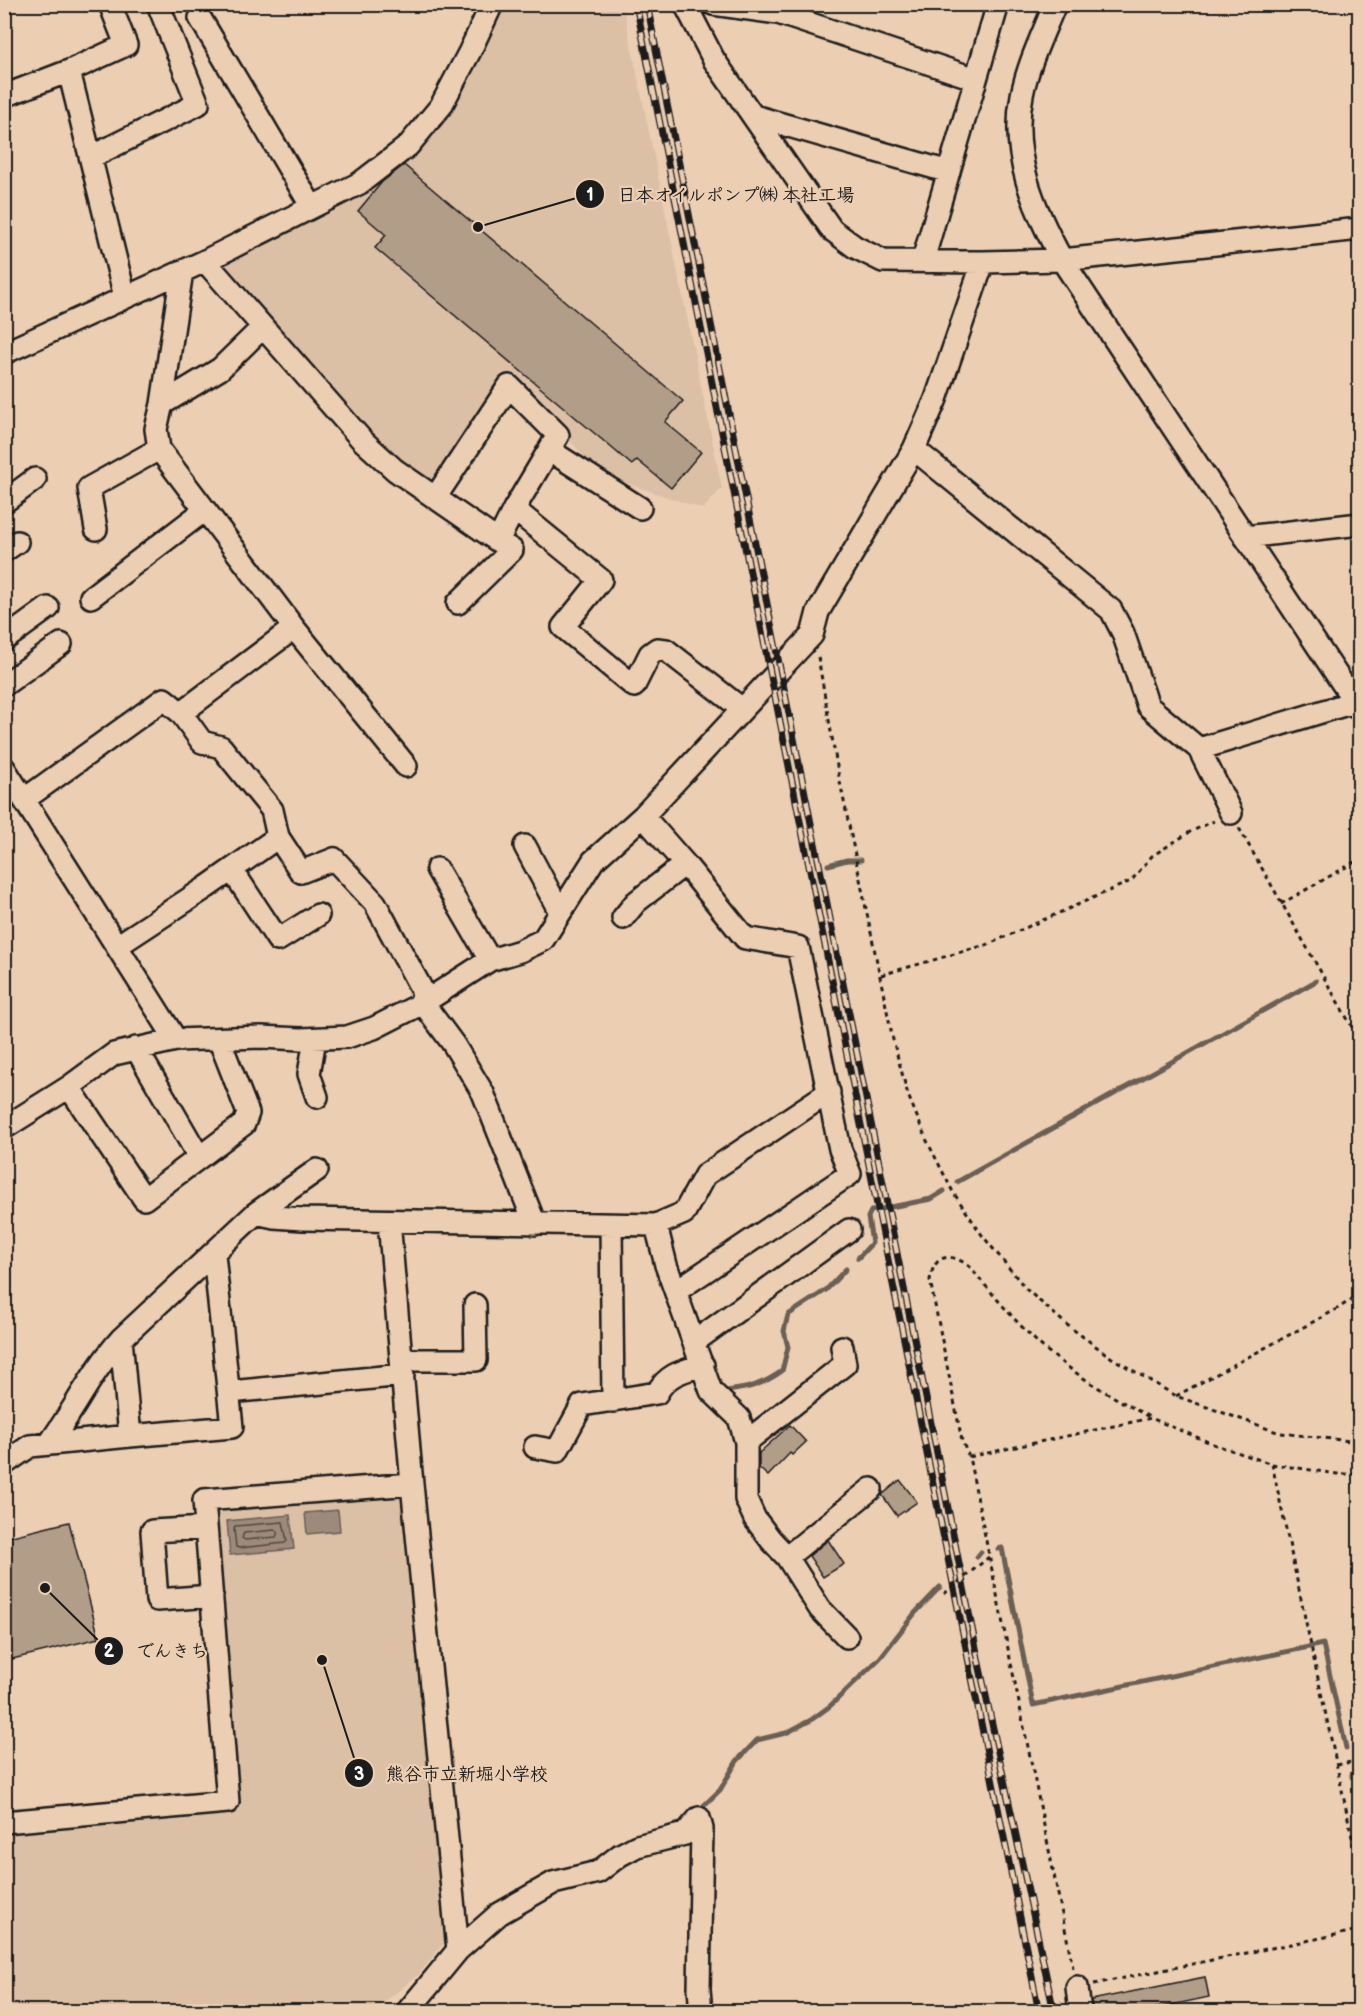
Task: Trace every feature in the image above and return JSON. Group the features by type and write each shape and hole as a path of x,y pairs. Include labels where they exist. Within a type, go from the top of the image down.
{"street":[{"path":"4,96 69,71 126,45 110,4"},
{"path":"91,157 198,105 158,4"},
{"path":"4,352 205,261 360,183 408,146 441,106 492,4"},
{"path":"686,4 714,60 832,230 855,247 884,261 1062,260 1359,229"},
{"path":"713,4 780,9 976,79"},
{"path":"923,260 998,4"},
{"path":"1055,4 1028,70 1022,95 1019,121 1020,159 1031,198 1062,260 1357,706 1199,749"},
{"path":"200,18 312,207"},
{"path":"69,71 125,297"},
{"path":"754,116 949,172"},
{"path":"205,261 362,440 395,470 512,550 458,603"},
{"path":"4,1128 69,1087 114,1054 176,1040 261,1036 315,1039 347,1037 374,1028 423,1003 490,960 520,951 543,940 593,861 643,816 812,635 818,612 914,449 936,399 983,262"},
{"path":"182,271 162,404 156,429 159,449 294,628 406,766"},
{"path":"162,404 220,369 263,327"},
{"path":"435,498 509,386 558,435 514,509 498,541"},
{"path":"96,529 89,488 159,449"},
{"path":"914,449 1111,610 1123,633 1148,706 1199,749 1231,813"},
{"path":"549,450 640,508"},
{"path":"5,502 35,479"},
{"path":"514,509 601,580 563,627 634,686 650,654 657,649 666,650 742,709"},
{"path":"91,597 205,510"},
{"path":"1245,537 1359,524"},
{"path":"4,640 48,608"},
{"path":"181,713 294,628"},
{"path":"4,684 62,644"},
{"path":"25,799 164,699 181,713 202,742 221,747 272,810 278,837 301,872 334,860 375,903 423,990 423,1003 454,1045 483,1093 535,1224"},
{"path":"5,768 176,1040"},
{"path":"643,816 745,938 798,947 840,1149 850,1174 676,1291"},
{"path":"117,946 278,837"},
{"path":"525,846 560,912"},
{"path":"623,918 636,902 685,864"},
{"path":"437,869 490,960"},
{"path":"232,870 278,940 318,915"},
{"path":"69,1087 144,1198 244,1124 248,1113 219,1039"},
{"path":"315,1039 309,1074 317,1097"},
{"path":"136,1048 199,1157"},
{"path":"256,1213 303,1220 656,1225 684,1214 705,1175 829,1092"},
{"path":"49,1444 104,1358 121,1339 256,1213 317,1170"},
{"path":"389,1221 412,1484 458,1950"},
{"path":"611,1225 613,1401"},
{"path":"656,1225 666,1265 711,1391 739,1418 746,1442 746,1499 755,1519 788,1557 820,1609 847,1637"},
{"path":"694,1342 849,1230"},
{"path":"4,1464 30,1446 232,1427 214,1254"},
{"path":"230,1392 476,1360 475,1305"},
{"path":"121,1339 130,1436"},
{"path":"746,1442 845,1364 842,1347"},
{"path":"535,1447 557,1451 582,1405 657,1393 662,1383 675,1373 702,1365"},
{"path":"4,1822 228,1803 204,1500 412,1484"},
{"path":"788,1557 872,1490"},
{"path":"206,1528 152,1531 157,1600 212,1596"},
{"path":"407,2012 458,1950 499,1914 553,1883 598,1872 620,1855 637,1846 685,1834 699,1818 702,1829 699,1989 701,2012"}],"path":[{"path":"812,635 893,1040 908,1095 927,1142 952,1192 982,1235 1027,1290 1067,1325 1112,1358 1176,1396 1280,1433 1359,1442"},
{"path":"881,975 989,944 1122,885 1131,880 1152,856 1190,832 1231,813 1359,1041"},
{"path":"1281,904 1359,859"},
{"path":"1078,1998 990,1557 969,1457 962,1441 930,1280 932,1269 939,1260 947,1257 958,1258 969,1266 1037,1342 1108,1395 1151,1418 1213,1444 1272,1464 1337,1474 1359,1474"},
{"path":"1176,1396 1337,1310 1359,1294"},
{"path":"969,1457 1151,1418"},
{"path":"1272,1464 1359,1874"},
{"path":"944,1594 990,1557"},
{"path":"1336,1764 1359,1760"},
{"path":"1036,2012 1078,1998 1359,1930"}],"shaded area":[{"path":"506,5 623,5 722,488 703,509 599,474 565,435 509,379 432,489 400,467 216,261 358,193 453,103 478,61"},
{"path":"401,1494 445,1942 419,1974 380,2006 360,2011 5,2012 5,1832 234,1812 218,1508"}],"water":[{"path":"338,1510 340,1531 307,1534 305,1513"},
{"path":"290,1515 294,1549 230,1555 227,1521"}],"building":[{"path":"404,165 683,401 665,422 701,452 671,488 637,460 632,465 375,248 386,235 358,211 382,182"},
{"path":"790,1425 806,1442 792,1455 790,1453 768,1476 759,1468 759,1453"},
{"path":"900,1480 917,1502 897,1516 882,1495"},
{"path":"69,1522 99,1638 4,1661 4,1538"},
{"path":"828,1540 844,1564 823,1577 809,1556"},
{"path":"1205,1977 1209,1997 1139,2012 1093,2012 1091,2000"}],"waterway":[{"path":"828,865 847,860 861,860"},
{"path":"957,1182 1316,981"},
{"path":"858,1258 872,1243 868,1217 871,1211 931,1199 944,1191"},
{"path":"726,1391 756,1385 782,1371 788,1347 784,1331 788,1315 826,1290 846,1269"},
{"path":"998,1549 1002,1548 1033,1705 1323,1644 1346,1748"},
{"path":"977,1557 981,1552"},
{"path":"697,1812 720,1790 737,1761 757,1740 786,1733 811,1720 830,1706 880,1658 915,1613 940,1587"},
{"path":"1352,1774 1352,1777 1360,1773"},
{"path":"666,1828 686,1822"},
{"path":"394,2012 402,2003"}],"railway":[{"path":"636,4 1039,2012"},
{"path":"647,4 980,1668 1054,2012"}],"place":[{"name":"日本オイルポンプ㈱ 本社工場","path":"478,227"},
{"name":"でんきち","path":"45,1588"},
{"name":"熊谷市立新堀小学校","path":"322,1660"}]}
